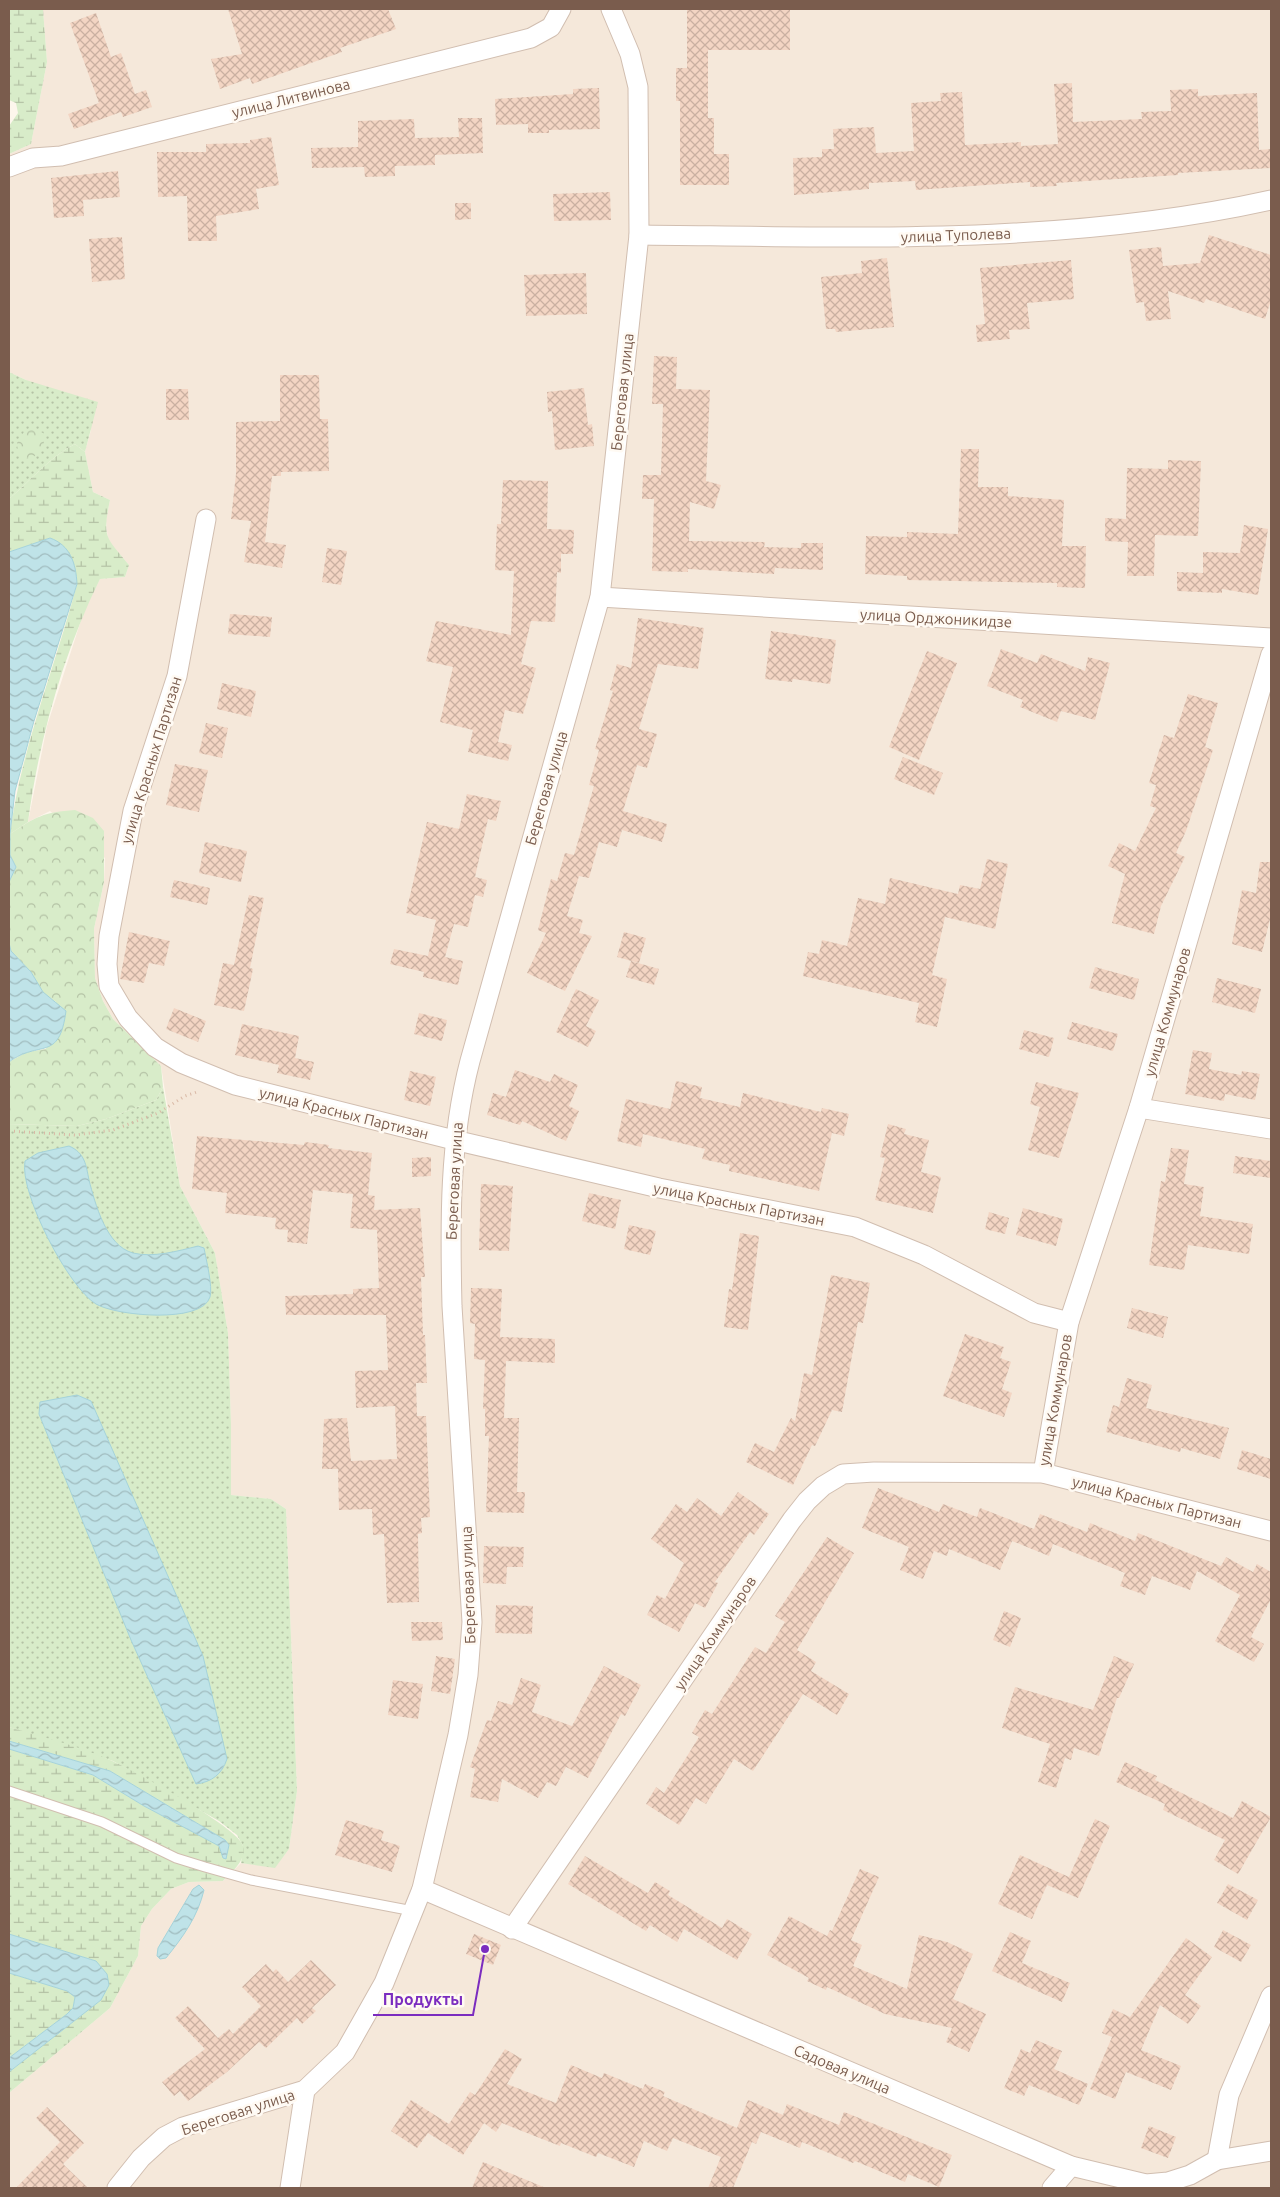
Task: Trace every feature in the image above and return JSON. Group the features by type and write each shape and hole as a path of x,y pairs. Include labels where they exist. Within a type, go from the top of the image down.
{"street":[{"name":"улица Литвинова","path":"9,167 33,158 61,156 531,38 551,27 561,9"},
{"name":"Береговая улица","path":"117,2188 164,2137 183,2127 305,2090 344,2052 358,2031 384,1983 422,1889 458,1735 468,1675 472,1622 452,1306 451,1256 454,1140 458,1109 470,1061 600,598 639,235 638,87 630,54 611,9"},
{"name":"улица Туполева","path":"639,235 988,235 1158,221 1271,200"},
{"name":"улица Красных Партизан","path":"206,519 177,676 142,779 124,851 109,936 107,964 109,986 116,1001 128,1018 155,1047 181,1064 226,1082 454,1140 659,1188 855,1227 924,1255 1034,1313 1068,1322"},
{"name":"улица Орджоникидзе","path":"600,598 1271,638"},
{"name":"улица Коммунаров","path":"512,1929 792,1520 807,1500 823,1486 842,1474 874,1472 1042,1473 1068,1322 1140,1108 1271,654"},
{"path":"1140,1108 1271,1129"},
{"name":"улица Красных Партизан","path":"1042,1473 1271,1531"},
{"name":"Садовая улица","path":"422,1889 1071,2166 1146,2184 1168,2182 1217,2160 1271,2151"},
{"path":"1217,2160 1228,2095 1271,1996"},
{"path":"290,2188 305,2090"},
{"path":"1052,2188 1071,2166"}],"lane":[{"path":"9,1791 102,1822 176,1858 205,1867 251,1880 413,1911"}],"path":[{"path":"9,1131 74,1135 113,1130 158,1113 185,1096 226,1082"}],"shaded area":[{"path":"43,9 1271,9 1271,2188 9,2188 9,2093 110,2008 138,1956 141,1926 152,1909 171,1889 189,1882 223,1881 241,1863 275,1867 289,1849 297,1791 286,1509 271,1499 231,1495 228,1333 215,1253 180,1186 161,1066 113,1019 103,1001 95,978 94,929 104,882 105,858 50,811 28,822 47,726 84,611 100,579 125,577 129,565 108,541 106,521 110,500 93,492 85,452 91,430 26,380 9,372 9,154 31,144 47,62"}],"green space":[{"path":"9,9 43,9 47,62 31,144 9,154 9,126 18,113 16,103 9,100"},
{"path":"9,372 26,380 98,402 85,452 75,444 66,449 9,499"},
{"path":"34,429 43,433 43,445 40,451 31,459 24,458 18,452 17,443 24,432"},
{"path":"75,444 85,452 93,492 110,500 106,530 111,542 129,565 125,577 100,579 87,608 54,698 39,760 28,822 10,834 15,802 30,739 77,584 50,538 9,552 9,499 49,462"},
{"path":"75,810 93,818 104,831 104,882 94,929 95,978 103,1001 113,1019 161,1066 163,1087 156,1100 106,1119 77,1126 9,1124 9,1062 27,1052 46,1049 56,1002 43,993 31,972 11,951 9,943 9,882 16,867 10,855 10,834 40,816"},
{"path":"163,1087 180,1186 215,1253 228,1333 231,1495 271,1499 286,1509 297,1791 289,1849 275,1868 241,1863 243,1846 237,1835 219,1821 113,1761 9,1727 9,1124 77,1126 106,1119 156,1100"},
{"path":"9,1727 86,1750 139,1775 224,1826 243,1846 243,1852 238,1866 223,1881 189,1882 171,1889 152,1909 141,1926 138,1956 110,2008 9,2093 9,2072 101,2000 96,1961 9,1934 9,1749 93,1775 144,1806 219,1846 222,1853 229,1845 225,1840 110,1771 9,1741"},
{"path":"9,1973 67,1991 75,1997 73,2008 67,2014 9,2058"}],"water":[{"path":"50,538 63,545 71,556 77,584 34,721 15,791 10,834 10,855 16,867 9,882 9,552"},
{"path":"9,943 11,951 31,972 43,992 66,1011 63,1027 53,1044 20,1055 9,1062"},
{"path":"69,1146 82,1156 86,1164 98,1211 109,1233 124,1249 133,1253 149,1255 198,1246 204,1248 211,1292 204,1306 192,1311 176,1314 139,1314 106,1308 96,1304 85,1295 60,1260 48,1238 30,1195 25,1176 25,1161 38,1153"},
{"path":"77,1395 91,1401 203,1656 227,1759 219,1773 207,1781 196,1784 131,1640 39,1414 40,1402"},
{"path":"9,1741 110,1771 225,1840 229,1845 226,1859 223,1858 219,1846 144,1806 93,1775 9,1749"},
{"path":"199,1885 204,1890 194,1917 166,1958 160,1959 157,1956 158,1948 193,1889"},
{"path":"9,1934 96,1961 107,1974 109,1985 101,2000 9,2072 9,2058 67,2014 73,2008 75,1997 67,1991 9,1973"}],"building":[{"path":"228,9 388,9 396,29 340,48 342,52 252,84 250,78 220,89 211,59 242,54"},
{"path":"687,9 790,9 790,50 708,50 708,118 714,118 714,154 729,154 729,185 680,185 680,101 676,101 676,68 687,68"},
{"path":"96,13 111,57 121,53 135,94 146,90 152,107 123,117 121,112 74,129 68,114 99,103 70,23"},
{"path":"1072,83 1073,122 1142,119 1141,112 1171,111 1170,90 1198,89 1198,96 1257,93 1259,150 1271,149 1271,168 1056,183 1057,186 1030,187 1030,182 916,190 915,181 869,183 869,189 794,195 793,158 822,157 822,149 834,149 833,129 874,127 876,153 914,151 911,103 941,101 940,93 962,92 965,145 1021,142 1021,146 1058,144 1054,84"},
{"path":"599,88 600,129 549,130 549,133 528,133 528,124 496,125 495,99 573,94 573,89"},
{"path":"458,118 482,118 483,153 435,155 435,165 395,166 395,176 365,177 364,167 312,168 311,148 358,147 358,121 414,119 415,138 459,137"},
{"path":"271,137 279,185 256,189 259,209 216,216 217,241 188,241 187,196 158,197 157,152 206,152 206,144 250,143 250,140"},
{"path":"118,171 120,197 83,200 84,216 54,218 51,178"},
{"path":"610,192 611,220 554,221 553,194"},
{"path":"455,203 471,203 471,219 455,220"},
{"path":"1209,235 1271,255 1271,300 1265,319 1206,299 1204,303 1168,291 1171,319 1146,321 1144,302 1136,303 1129,250 1161,247 1163,266 1200,263"},
{"path":"122,237 125,279 92,282 89,239"},
{"path":"887,258 894,327 836,332 835,329 826,329 821,277 862,273 861,261"},
{"path":"1071,260 1074,299 1027,303 1030,329 1009,330 1010,339 977,342 976,325 985,324 980,268"},
{"path":"586,273 587,314 526,316 524,275"},
{"path":"654,356 677,357 676,389 710,390 706,481 721,485 714,509 690,502 689,541 765,542 764,547 801,548 801,543 823,543 823,570 775,568 774,574 688,569 688,572 652,571 654,499 642,499 643,475 661,475 663,404 652,404"},
{"path":"280,375 319,375 320,419 328,419 329,471 281,472 281,476 272,476 265,542 286,545 282,568 244,562 251,521 231,519 236,474 236,422 280,421"},
{"path":"584,388 588,425 592,424 594,446 555,450 552,411 548,412 547,392"},
{"path":"166,389 188,389 189,420 166,420"},
{"path":"961,449 979,449 978,487 1008,487 1008,496 1064,500 1062,546 1086,546 1085,588 1057,587 1057,583 907,580 907,576 865,574 866,536 907,537 907,532 958,534"},
{"path":"1168,460 1201,461 1198,536 1155,535 1154,576 1127,576 1128,542 1105,541 1105,518 1126,519 1127,468 1168,469"},
{"path":"503,480 548,481 547,529 574,530 573,554 561,554 561,573 557,572 555,622 531,621 521,664 536,668 523,714 505,710 498,742 512,745 508,761 468,752 473,730 440,722 453,667 426,661 436,621 511,635 514,571 495,570 497,524 501,524"},
{"path":"1244,525 1268,529 1258,595 1222,589 1222,593 1177,591 1177,572 1203,573 1203,552 1240,553"},
{"path":"327,548 347,551 341,585 322,582"},
{"path":"230,614 272,617 270,637 228,634"},
{"path":"638,618 704,628 698,669 658,664 639,729 657,734 647,768 637,765 623,811 667,824 662,842 622,830 617,847 599,842 589,878 579,876 567,916 583,920 579,933 592,936 565,991 527,973 546,933 538,930 551,879 557,881 565,853 574,855 594,786 589,785 599,750 595,749 613,691 610,690 617,664 631,668"},
{"path":"771,631 836,640 830,684 793,679 792,682 765,679"},
{"path":"1001,649 1037,663 1041,654 1085,671 1088,657 1110,663 1095,720 1061,711 1057,722 1020,707 1023,700 987,686"},
{"path":"927,651 957,663 919,760 889,747"},
{"path":"222,683 256,691 251,717 217,709"},
{"path":"1188,694 1218,703 1205,747 1213,750 1186,831 1176,853 1185,857 1161,906 1154,934 1112,923 1125,874 1108,866 1119,843 1135,851 1156,808 1150,806 1156,785 1149,783 1164,735 1174,738"},
{"path":"206,723 228,728 222,758 199,753"},
{"path":"903,757 943,773 934,795 894,779"},
{"path":"175,764 208,770 199,812 166,805"},
{"path":"467,794 501,801 496,821 488,819 475,877 487,880 483,897 475,895 468,927 454,924 445,957 463,961 458,985 423,977 424,972 390,964 394,949 428,956 436,920 406,913 427,822 459,829"},
{"path":"205,842 247,851 241,882 199,873"},
{"path":"987,859 1008,864 995,929 945,917 932,975 947,979 937,1027 915,1022 919,1003 803,976 808,952 819,954 822,940 847,946 858,898 885,904 890,878 958,894 960,885 980,889"},
{"path":"1260,862 1271,862 1271,915 1262,952 1232,944 1242,890 1256,893"},
{"path":"174,880 210,888 207,905 170,897"},
{"path":"249,895 264,898 250,968 253,969 244,1011 214,1005 223,963 234,965"},
{"path":"129,932 170,941 164,966 149,963 144,983 120,979"},
{"path":"624,932 646,938 639,963 617,957"},
{"path":"631,961 659,969 654,985 626,977"},
{"path":"1095,967 1139,979 1134,1000 1089,988"},
{"path":"1217,978 1261,989 1255,1013 1212,1002"},
{"path":"576,989 599,1000 586,1026 596,1031 588,1047 556,1032"},
{"path":"174,1008 206,1021 198,1042 166,1029"},
{"path":"419,1013 447,1020 442,1041 414,1034"},
{"path":"1072,1022 1118,1034 1113,1051 1067,1039"},
{"path":"242,1024 299,1036 295,1058 314,1062 310,1080 277,1073 279,1065 235,1055"},
{"path":"1024,1030 1054,1038 1049,1057 1019,1049"},
{"path":"1193,1050 1212,1053 1209,1069 1241,1075 1242,1071 1260,1074 1255,1100 1225,1094 1224,1101 1185,1094"},
{"path":"515,1070 550,1082 554,1074 578,1085 569,1106 579,1111 566,1141 522,1121 520,1125 487,1115 493,1093 506,1097"},
{"path":"410,1071 436,1077 430,1106 404,1100"},
{"path":"676,1081 702,1087 700,1098 740,1107 743,1093 821,1112 822,1108 849,1114 844,1136 832,1133 819,1191 729,1171 730,1165 702,1159 705,1149 643,1134 641,1147 617,1141 626,1099 670,1109"},
{"path":"1036,1082 1079,1093 1059,1158 1028,1150 1040,1107 1030,1104"},
{"path":"888,1124 906,1129 904,1134 929,1140 921,1172 941,1177 933,1213 875,1200 885,1158 880,1157"},
{"path":"197,1136 304,1145 305,1142 329,1145 328,1148 372,1153 368,1195 375,1196 374,1210 420,1208 425,1277 421,1277 427,1383 416,1383 417,1416 426,1416 430,1517 421,1518 422,1533 418,1534 419,1602 387,1603 384,1534 373,1535 372,1509 339,1510 338,1469 322,1469 324,1419 347,1418 351,1461 397,1459 395,1406 356,1408 355,1371 388,1370 386,1315 286,1315 285,1296 353,1294 353,1289 379,1288 377,1230 350,1228 353,1194 313,1190 307,1244 287,1242 288,1230 275,1229 276,1218 225,1213 227,1193 192,1189"},
{"path":"1171,1148 1189,1150 1184,1184 1204,1187 1200,1216 1253,1224 1249,1254 1188,1245 1184,1270 1149,1265 1161,1181 1165,1182"},
{"path":"1235,1156 1271,1161 1271,1178 1233,1173"},
{"path":"431,1157 431,1176 412,1177 412,1158"},
{"path":"481,1184 513,1186 509,1251 479,1250"},
{"path":"589,1193 621,1200 615,1229 582,1221"},
{"path":"1023,1208 1063,1219 1056,1246 1016,1235"},
{"path":"989,1212 1009,1218 1005,1234 985,1229"},
{"path":"629,1225 656,1231 650,1255 624,1249"},
{"path":"740,1233 759,1236 748,1330 724,1327 729,1289 732,1290"},
{"path":"831,1275 870,1283 863,1323 858,1322 842,1412 832,1410 815,1446 812,1445 793,1485 746,1462 755,1443 774,1452 791,1418 795,1421 804,1373 812,1375"},
{"path":"471,1288 502,1289 500,1337 555,1339 555,1363 506,1361 504,1418 519,1418 517,1492 525,1492 524,1513 486,1512 489,1436 485,1436 485,1409 483,1409 485,1360 474,1359 475,1324 470,1323"},
{"path":"1132,1308 1168,1317 1163,1338 1127,1328"},
{"path":"965,1334 1004,1347 1000,1358 1011,1362 1002,1389 1012,1393 1004,1417 943,1396"},
{"path":"1127,1378 1152,1385 1146,1408 1229,1428 1220,1459 1181,1448 1180,1452 1106,1432 1113,1405 1119,1407"},
{"path":"1242,1450 1271,1459 1271,1479 1237,1469"},
{"path":"878,1488 939,1512 943,1504 977,1517 980,1508 1034,1529 1040,1514 1087,1532 1090,1523 1135,1541 1138,1533 1221,1566 1226,1557 1253,1572 1257,1564 1271,1572 1271,1599 1251,1637 1264,1644 1254,1662 1215,1641 1240,1595 1197,1571 1190,1590 1152,1576 1145,1595 1120,1586 1125,1573 1053,1544 1049,1556 1012,1541 1000,1570 949,1549 947,1556 934,1551 923,1579 900,1570 909,1547 862,1528"},
{"path":"738,1492 769,1514 754,1535 750,1532 715,1582 718,1583 705,1608 695,1603 679,1632 647,1615 657,1595 665,1599 684,1563 651,1539 676,1504 687,1512 697,1498 721,1516"},
{"path":"827,1537 854,1553 797,1650 816,1662 811,1671 849,1694 837,1715 803,1694 753,1771 734,1759 706,1804 696,1798 679,1825 646,1804 656,1787 664,1793 699,1737 692,1733 705,1710 712,1714 755,1647 766,1653 785,1622 775,1616"},
{"path":"484,1546 524,1547 523,1567 507,1567 506,1584 483,1583"},
{"path":"496,1605 533,1606 532,1634 495,1633"},
{"path":"1004,1611 1021,1618 1010,1647 993,1640"},
{"path":"411,1622 442,1622 443,1640 412,1641"},
{"path":"436,1656 455,1659 450,1694 431,1691"},
{"path":"1114,1656 1134,1664 1119,1698 1117,1698 1099,1756 1074,1748 1071,1760 1065,1758 1056,1788 1038,1782 1050,1744 1002,1728 1015,1687 1093,1710"},
{"path":"604,1666 641,1685 625,1716 621,1714 588,1778 566,1767 556,1786 547,1782 538,1798 502,1779 498,1802 470,1797 475,1769 470,1767 487,1720 491,1721 498,1701 512,1705 521,1678 541,1685 532,1712 572,1726"},
{"path":"393,1680 423,1684 418,1719 388,1715"},
{"path":"1125,1762 1157,1776 1155,1780 1233,1818 1242,1801 1271,1817 1238,1874 1214,1860 1225,1840 1163,1810 1165,1804 1116,1782"},
{"path":"1095,1819 1110,1826 1078,1898 1047,1885 1032,1919 998,1904 1020,1855 1069,1877"},
{"path":"346,1820 384,1831 381,1840 400,1846 392,1872 335,1855"},
{"path":"585,1856 648,1893 655,1882 670,1891 668,1895 722,1928 727,1919 752,1934 737,1960 684,1929 677,1942 650,1925 646,1931 568,1884"},
{"path":"860,1869 879,1877 851,1940 862,1945 853,1966 907,1989 919,1935 947,1942 973,1954 953,1999 986,2014 969,2052 946,2042 952,2028 885,2014 827,1987 826,1990 807,1981 809,1978 767,1955 789,1916 827,1936 830,1930 832,1931"},
{"path":"1228,1884 1258,1900 1247,1920 1217,1903"},
{"path":"1223,1930 1251,1945 1241,1962 1214,1947"},
{"path":"1010,1932 1031,1941 1022,1963 1070,1983 1062,2002 992,1971"},
{"path":"474,1934 501,1945 493,1965 466,1954"},
{"path":"1186,1938 1212,1957 1185,1995 1201,2006 1188,2024 1160,2005 1141,2050 1181,2066 1171,2090 1126,2072 1115,2099 1090,2089 1112,2037 1102,2033 1113,2009 1130,2017"},
{"path":"311,1960 336,1985 312,2008 316,2011 302,2024 297,2018 266,2048 259,2042 227,2072 188,2101 180,2091 174,2096 162,2082 205,2049 175,2018 188,2006 218,2038 229,2029 233,2034 261,2006 242,1987 266,1964 273,1972 276,1969 288,1982"},
{"path":"1036,2040 1062,2051 1054,2069 1088,2084 1079,2105 1029,2085 1024,2096 1004,2088 1021,2049 1030,2053"},
{"path":"505,2049 522,2059 507,2084 556,2103 571,2065 602,2078 604,2073 643,2089 645,2084 665,2092 663,2096 737,2128 748,2100 783,2115 787,2104 839,2125 844,2112 952,2155 939,2187 908,2174 905,2182 802,2142 800,2148 761,2132 756,2144 752,2142 733,2188 708,2188 721,2157 673,2138 667,2151 644,2141 634,2167 598,2153 596,2157 561,2143 560,2146 502,2123 496,2132 484,2123 463,2155 428,2133 417,2148 391,2131 411,2100 449,2124 470,2092 475,2095"},
{"path":"47,2107 84,2143 63,2164 88,2188 16,2188 60,2142 36,2118"},
{"path":"1149,2126 1176,2137 1168,2158 1141,2148"},
{"path":"483,2162 546,2188 472,2188"}],"place":[{"name":"Продукты","path":"485,1949"}]}
